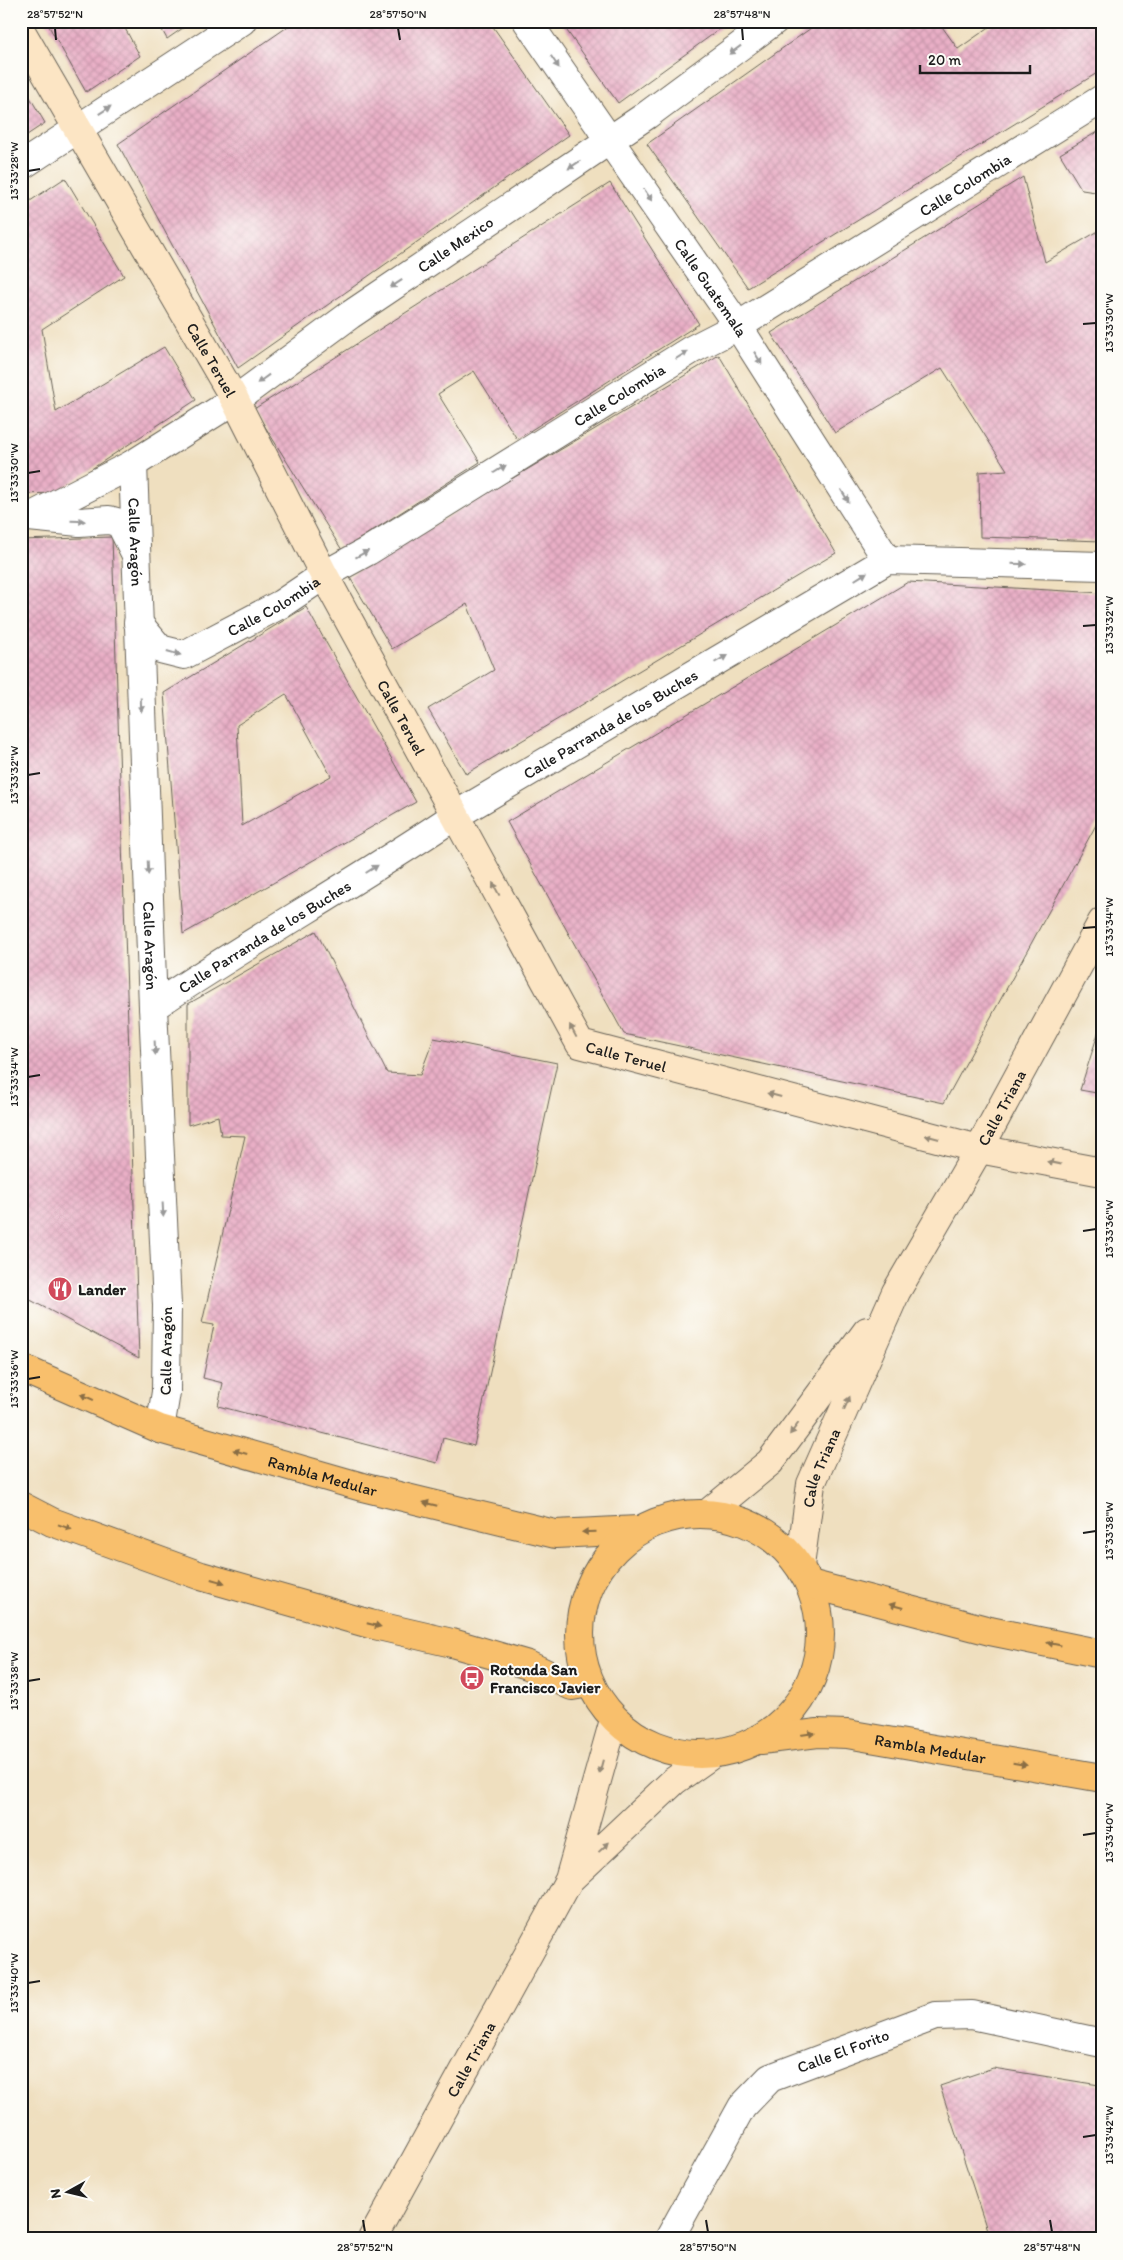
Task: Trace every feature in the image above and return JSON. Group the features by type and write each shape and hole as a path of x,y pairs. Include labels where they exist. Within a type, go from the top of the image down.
{"main road":[{"name":"Rambla Medular","path":"21,1368 160,1429 362,1487 555,1534 638,1530"},
{"path":"21,1506 52,1522 201,1576 370,1624 528,1665 572,1686 589,1683"},
{"path":"708,1513 744,1521 775,1539 805,1575 820,1619 819,1656 806,1692 785,1721 759,1740 712,1755 664,1750 637,1738 614,1720 589,1683 579,1641 585,1598 605,1559 638,1530 672,1517 708,1513"},
{"path":"805,1575 990,1632 1102,1654"},
{"name":"Rambla Medular","path":"759,1740 818,1733 847,1734 1102,1778"}],"street":[{"path":"21,166 242,21"},
{"name":"Calle Guatemala","path":"527,21 738,326 887,560"},
{"name":"Calle Mexico","path":"26,517 133,464 235,400 350,315 609,141 774,21"},
{"name":"Calle Teruel","path":"21,31 235,400 324,575 580,1044 979,1149 1102,1172"},
{"name":"Calle Colombia","path":"138,623 160,649 184,656 281,604 324,575 368,551 691,350 738,326 1102,99"},
{"name":"Calle Aragón","path":"133,464 153,1007 167,1305 166,1392 160,1429"},
{"path":"26,517 79,522 109,520 120,523 136,554"},
{"path":"887,560 1102,566"},
{"name":"Calle Parranda de los Buches","path":"153,1007 202,974 415,843 456,815 887,560"},
{"name":"Calle Triana","path":"805,1575 811,1484 896,1292 979,1149 1102,922"},
{"name":"Calle Triana","path":"708,1513 770,1462 896,1292"},
{"name":"Calle Triana","path":"372,2239 569,1880 614,1720"},
{"name":"Calle Triana","path":"569,1880 674,1781 712,1755"},
{"name":"Calle El Forito","path":"669,2239 742,2107 770,2078 935,2016 972,2015 1102,2043"}],"building":[{"path":"46,21 121,21 140,56 86,92"},
{"path":"157,21 193,21 167,39"},
{"path":"296,21 489,21 569,135 238,368 118,144"},
{"path":"560,21 731,21 618,103"},
{"path":"821,21 938,21 958,49 998,21 1102,21 1102,70 748,288 647,144"},
{"path":"21,82 45,123 21,139"},
{"path":"1102,129 1102,193 1082,190 1060,154"},
{"path":"1023,177 1045,262 1102,229 1102,541 980,537 979,472 1007,470 942,368 835,433 771,333"},
{"path":"65,178 124,276 42,329 56,412 164,347 196,400 55,493 21,494 21,207"},
{"path":"610,183 699,324 517,439 474,371 438,394 480,462 342,550 254,409"},
{"path":"719,355 836,553 466,774 428,709 494,670 467,604 392,649 349,576"},
{"path":"112,537 139,1358 21,1295 21,540"},
{"path":"908,582 1102,593 1102,814 944,1103 624,1034 507,822"},
{"path":"306,607 416,802 183,934 164,693","holes":["286,694 331,776 242,826 237,725"]},
{"path":"316,931 387,1073 420,1075 434,1038 557,1063 474,1446 443,1438 437,1463 218,1406 223,1383 203,1378 214,1325 202,1323 245,1136 221,1135 218,1116 188,1125 188,1004"},
{"path":"1102,1024 1102,1094 1080,1090"},
{"path":"993,2068 1099,2085 1102,2093 1102,2239 990,2239 940,2086"}],"place":[{"name":"Lander","path":"60,1289"},
{"name":"Rotonda San Francisco Javier","path":"472,1678"}]}
